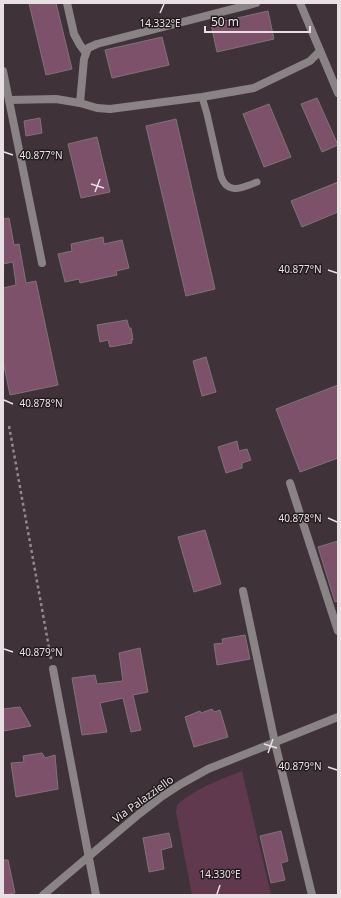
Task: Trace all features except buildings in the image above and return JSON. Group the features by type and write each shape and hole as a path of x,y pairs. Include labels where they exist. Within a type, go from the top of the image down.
{"street":[{"path":"67,3 74,34 86,53"},
{"path":"80,103 84,59 88,48 97,44 256,3"},
{"path":"300,3 338,93"},
{"path":"9,100 56,98 96,108 110,109 202,97 254,88 310,61 320,52"},
{"path":"3,71 42,263"},
{"path":"290,483 338,631"},
{"path":"243,591 275,743 312,895"},
{"path":"53,669 96,895"},
{"name":"Via Palazziello","path":"43,895 139,814 174,788 208,769 338,718"}],"lane":[{"path":"202,97 224,184 230,188 237,189 257,182"}],"path":[{"path":"8,426 53,669"}],"shaded area":[{"path":"242,771 271,895 192,895 176,812 177,805 200,789"}]}
